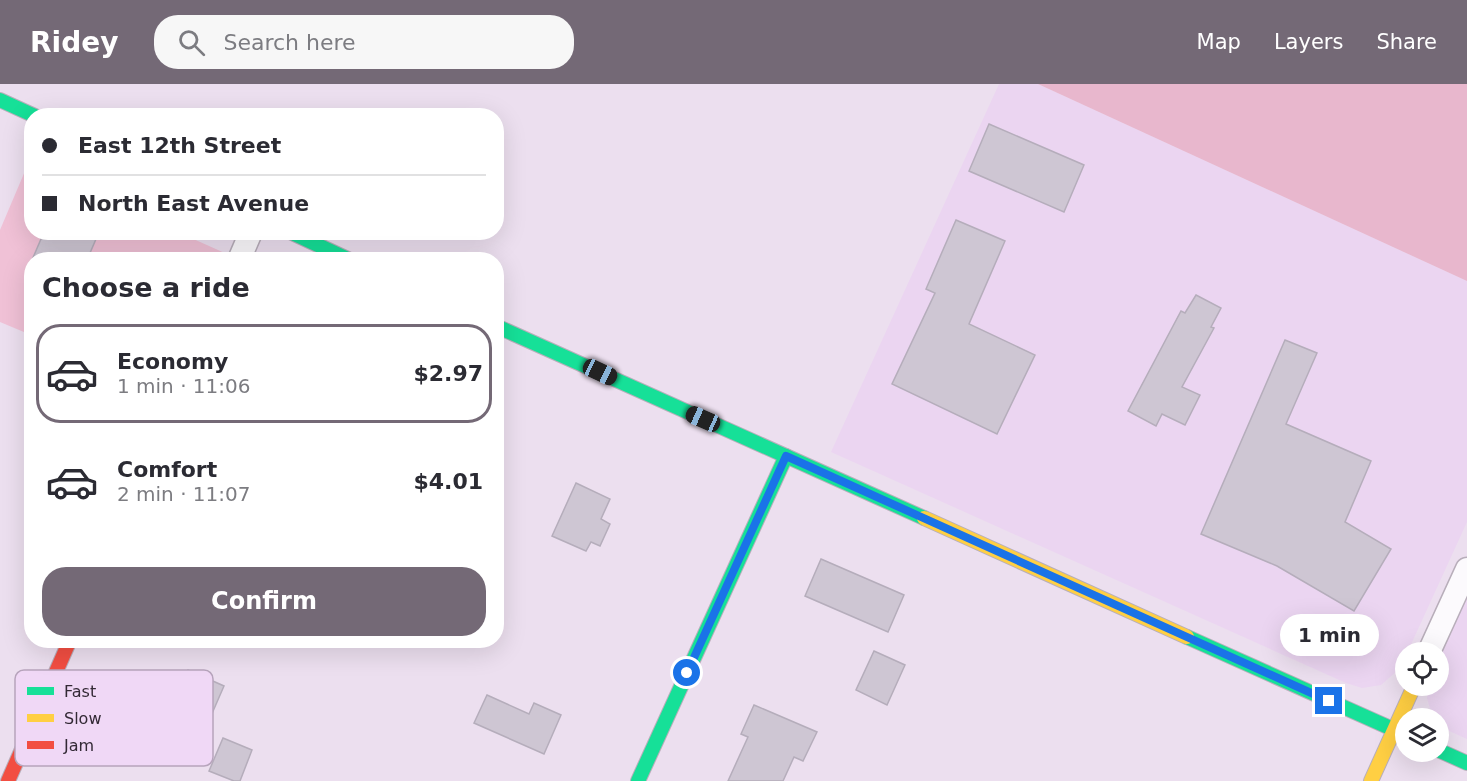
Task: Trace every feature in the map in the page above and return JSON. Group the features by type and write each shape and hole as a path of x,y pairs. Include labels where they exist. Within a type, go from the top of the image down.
{"main road":[{"path":"0,100 24,111"},
{"path":"307,240 333,252"},
{"path":"504,330 1395,731"},
{"path":"638,781 786,456"},
{"path":"57,670 66,648"},
{"path":"1371,781 1395,741"},
{"path":"1449,755 1467,763"},
{"path":"8,781 15,765"}],"street":[{"path":"1434,642 1467,569"}],"shaded area":[{"path":"999,84 1038,84 1467,281 1467,522 1412,642 1395,642 1395,673 1381,685 1362,688 1346,683 831,452"},
{"path":"1038,84 1467,84 1467,281"},
{"path":"24,173 24,240 196,240 223,252 24,252 24,332 0,322 0,230"},
{"path":"1467,590 1467,739 1449,731 1449,708 1430,708 1427,698 1427,696 1449,696 1449,642 1444,642"}],"building":[{"path":"989,124 1084,165 1064,212 969,171"},
{"path":"956,220 1005,241 969,324 1035,355 997,434 892,384 935,293 926,289"},
{"path":"41,240 96,240 90,252 35,252"},
{"path":"1196,295 1221,308 1211,327 1214,328 1182,387 1200,395 1185,425 1162,414 1156,426 1128,411 1181,311 1185,313"},
{"path":"1285,340 1317,353 1286,424 1371,461 1345,522 1391,549 1354,611 1277,566 1201,534"},
{"path":"576,483 610,499 601,519 610,524 600,546 591,542 586,551 552,536"},
{"path":"821,559 904,595 888,632 805,596"},
{"path":"874,651 905,665 887,705 856,690"},
{"path":"213,681 224,686 213,711"},
{"path":"487,695 529,714 534,703 561,715 544,754 474,723"},
{"path":"754,705 817,732 803,761 794,757 783,781 728,781 748,737 741,734"},
{"path":"223,738 252,750 240,781 234,781 209,771"}],"traffic: fast":[{"path":"0,100 24,111"},
{"path":"307,240 333,252"},
{"path":"504,330 924,518"},
{"path":"638,781 786,456"},
{"path":"1187,637 1395,730"},
{"path":"1449,755 1467,763"}],"traffic: slow":[{"path":"924,518 1187,637"},
{"path":"1371,781 1409,696"}],"traffic: jam":[{"path":"57,670 66,648"},
{"path":"8,781 15,765"}],"route":[{"path":"687,673 786,456 1329,701"}]}
